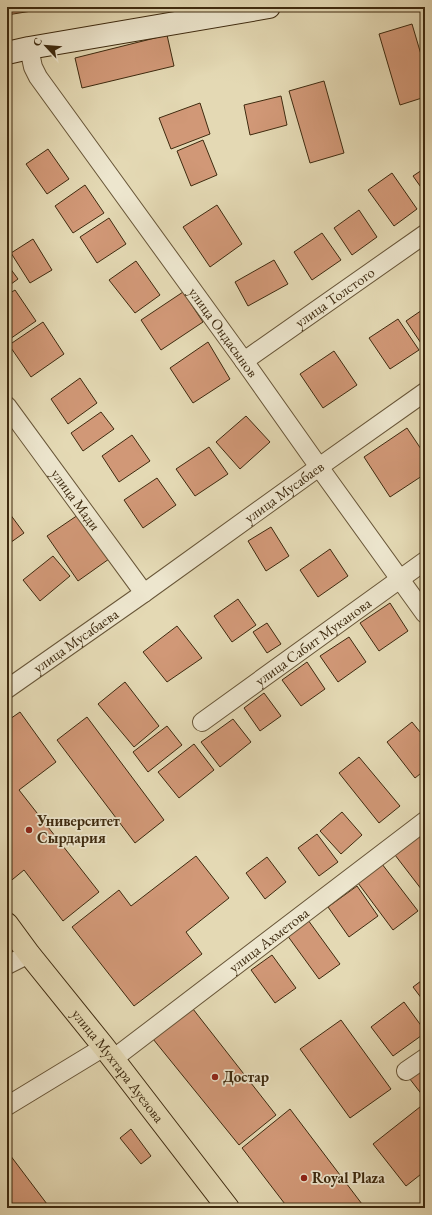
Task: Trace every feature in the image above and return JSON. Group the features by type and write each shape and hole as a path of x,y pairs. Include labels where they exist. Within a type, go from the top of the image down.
{"main road":[{"name":"улица Мухтара Ауезова","path":"7,924 228,1208"}],"street":[{"path":"7,53 269,7"},
{"name":"улица Ондасынов","path":"29,48 33,67 38,78 244,361 425,614"},
{"name":"улица Толстого","path":"244,361 425,234"},
{"name":"улица Мусабаев","path":"144,593 425,392"},
{"name":"улица Мади","path":"7,406 144,593"},
{"name":"улица Сабит Муканова","path":"202,722 425,561"},
{"name":"улица Мусабаева","path":"7,689 144,593"},
{"name":"улица Ахметова","path":"7,1106 108,1053 425,821"},
{"path":"7,965 29,954"},
{"path":"406,1071 425,1058"}],"building":[{"path":"7,7 50,7 50,8 7,15"},
{"path":"412,24 425,68 425,97 400,105 379,34"},
{"path":"167,35 174,66 82,88 75,58"},
{"path":"324,81 344,153 310,163 289,91"},
{"path":"281,96 287,125 250,135 244,105"},
{"path":"200,103 210,134 171,149 159,118"},
{"path":"203,140 217,175 191,186 177,151"},
{"path":"48,149 69,179 47,194 26,164"},
{"path":"425,168 425,193 413,176"},
{"path":"392,173 417,209 394,226 368,190"},
{"path":"85,185 104,213 73,233 55,206"},
{"path":"217,205 242,244 210,267 183,227"},
{"path":"359,210 377,237 352,255 334,228"},
{"path":"109,218 126,244 97,263 80,237"},
{"path":"322,233 341,260 312,280 294,252"},
{"path":"33,239 52,270 30,283 11,253"},
{"path":"274,260 288,284 248,306 235,282"},
{"path":"136,261 160,295 135,313 109,280"},
{"path":"7,264 18,279 7,287"},
{"path":"15,290 36,321 7,341 7,295"},
{"path":"183,292 203,322 161,350 141,320"},
{"path":"425,308 425,349 406,321"},
{"path":"398,319 419,350 390,369 369,338"},
{"path":"43,322 64,354 31,377 9,345"},
{"path":"208,342 230,379 193,403 170,368"},
{"path":"334,351 357,385 323,408 300,374"},
{"path":"80,378 97,403 68,424 51,399"},
{"path":"101,412 114,429 83,451 71,433"},
{"path":"246,416 270,442 240,469 216,442"},
{"path":"407,428 425,455 425,474 390,497 364,457"},
{"path":"132,435 150,461 119,482 102,456"},
{"path":"209,447 228,474 195,496 176,469"},
{"path":"157,478 176,505 143,528 124,500"},
{"path":"7,510 24,533 7,545"},
{"path":"78,515 109,559 78,581 47,536"},
{"path":"271,527 289,556 266,571 248,541"},
{"path":"330,549 348,576 318,597 300,570"},
{"path":"53,556 70,576 40,601 23,580"},
{"path":"238,599 256,625 232,642 214,616"},
{"path":"390,603 408,631 379,651 360,623"},
{"path":"267,623 281,644 267,653 253,632"},
{"path":"177,626 202,658 167,682 143,652"},
{"path":"349,637 366,662 338,682 320,656"},
{"path":"307,662 325,689 301,706 282,680"},
{"path":"125,682 159,726 134,747 98,704"},
{"path":"264,693 281,716 260,731 244,708"},
{"name":"Университет Сырдария","path":"20,712 56,762 19,790 99,892 63,921 24,870 7,884 7,721"},
{"path":"87,717 164,820 135,843 57,740"},
{"path":"233,719 251,742 220,767 201,742"},
{"path":"412,722 425,738 425,770 415,778 387,742"},
{"path":"167,726 182,745 148,772 133,752"},
{"path":"194,744 214,770 179,798 158,772"},
{"path":"359,757 400,806 379,823 339,773"},
{"path":"342,812 362,835 341,854 320,831"},
{"path":"425,831 425,894 395,855"},
{"path":"317,834 338,862 319,876 298,848"},
{"path":"196,856 229,898 186,932 202,954 134,1006 72,927 119,890 131,906"},
{"path":"267,857 286,882 265,899 246,873"},
{"path":"382,864 418,911 393,930 358,883"},
{"path":"357,886 378,916 349,937 328,907"},
{"path":"308,920 340,964 319,979 287,935"},
{"path":"272,955 296,988 275,1003 251,970"},
{"path":"425,978 425,1003 413,987"},
{"path":"404,1002 425,1033 393,1056 371,1027"},
{"name":"Достар","path":"193,1009 276,1115 239,1145 153,1039"},
{"path":"341,1020 391,1089 350,1118 300,1049"},
{"path":"425,1060 425,1095 423,1096 406,1074"},
{"path":"425,1103 425,1171 406,1186 373,1144"},
{"name":"Royal Plaza","path":"290,1109 365,1208 288,1208 242,1148"},
{"path":"131,1129 151,1156 141,1164 120,1138"},
{"path":"7,1151 50,1208 7,1208"}],"place":[{"name":"Университет Сырдария","path":"29,830"},
{"name":"Достар","path":"215,1077"},
{"name":"Royal Plaza","path":"304,1178"}]}
